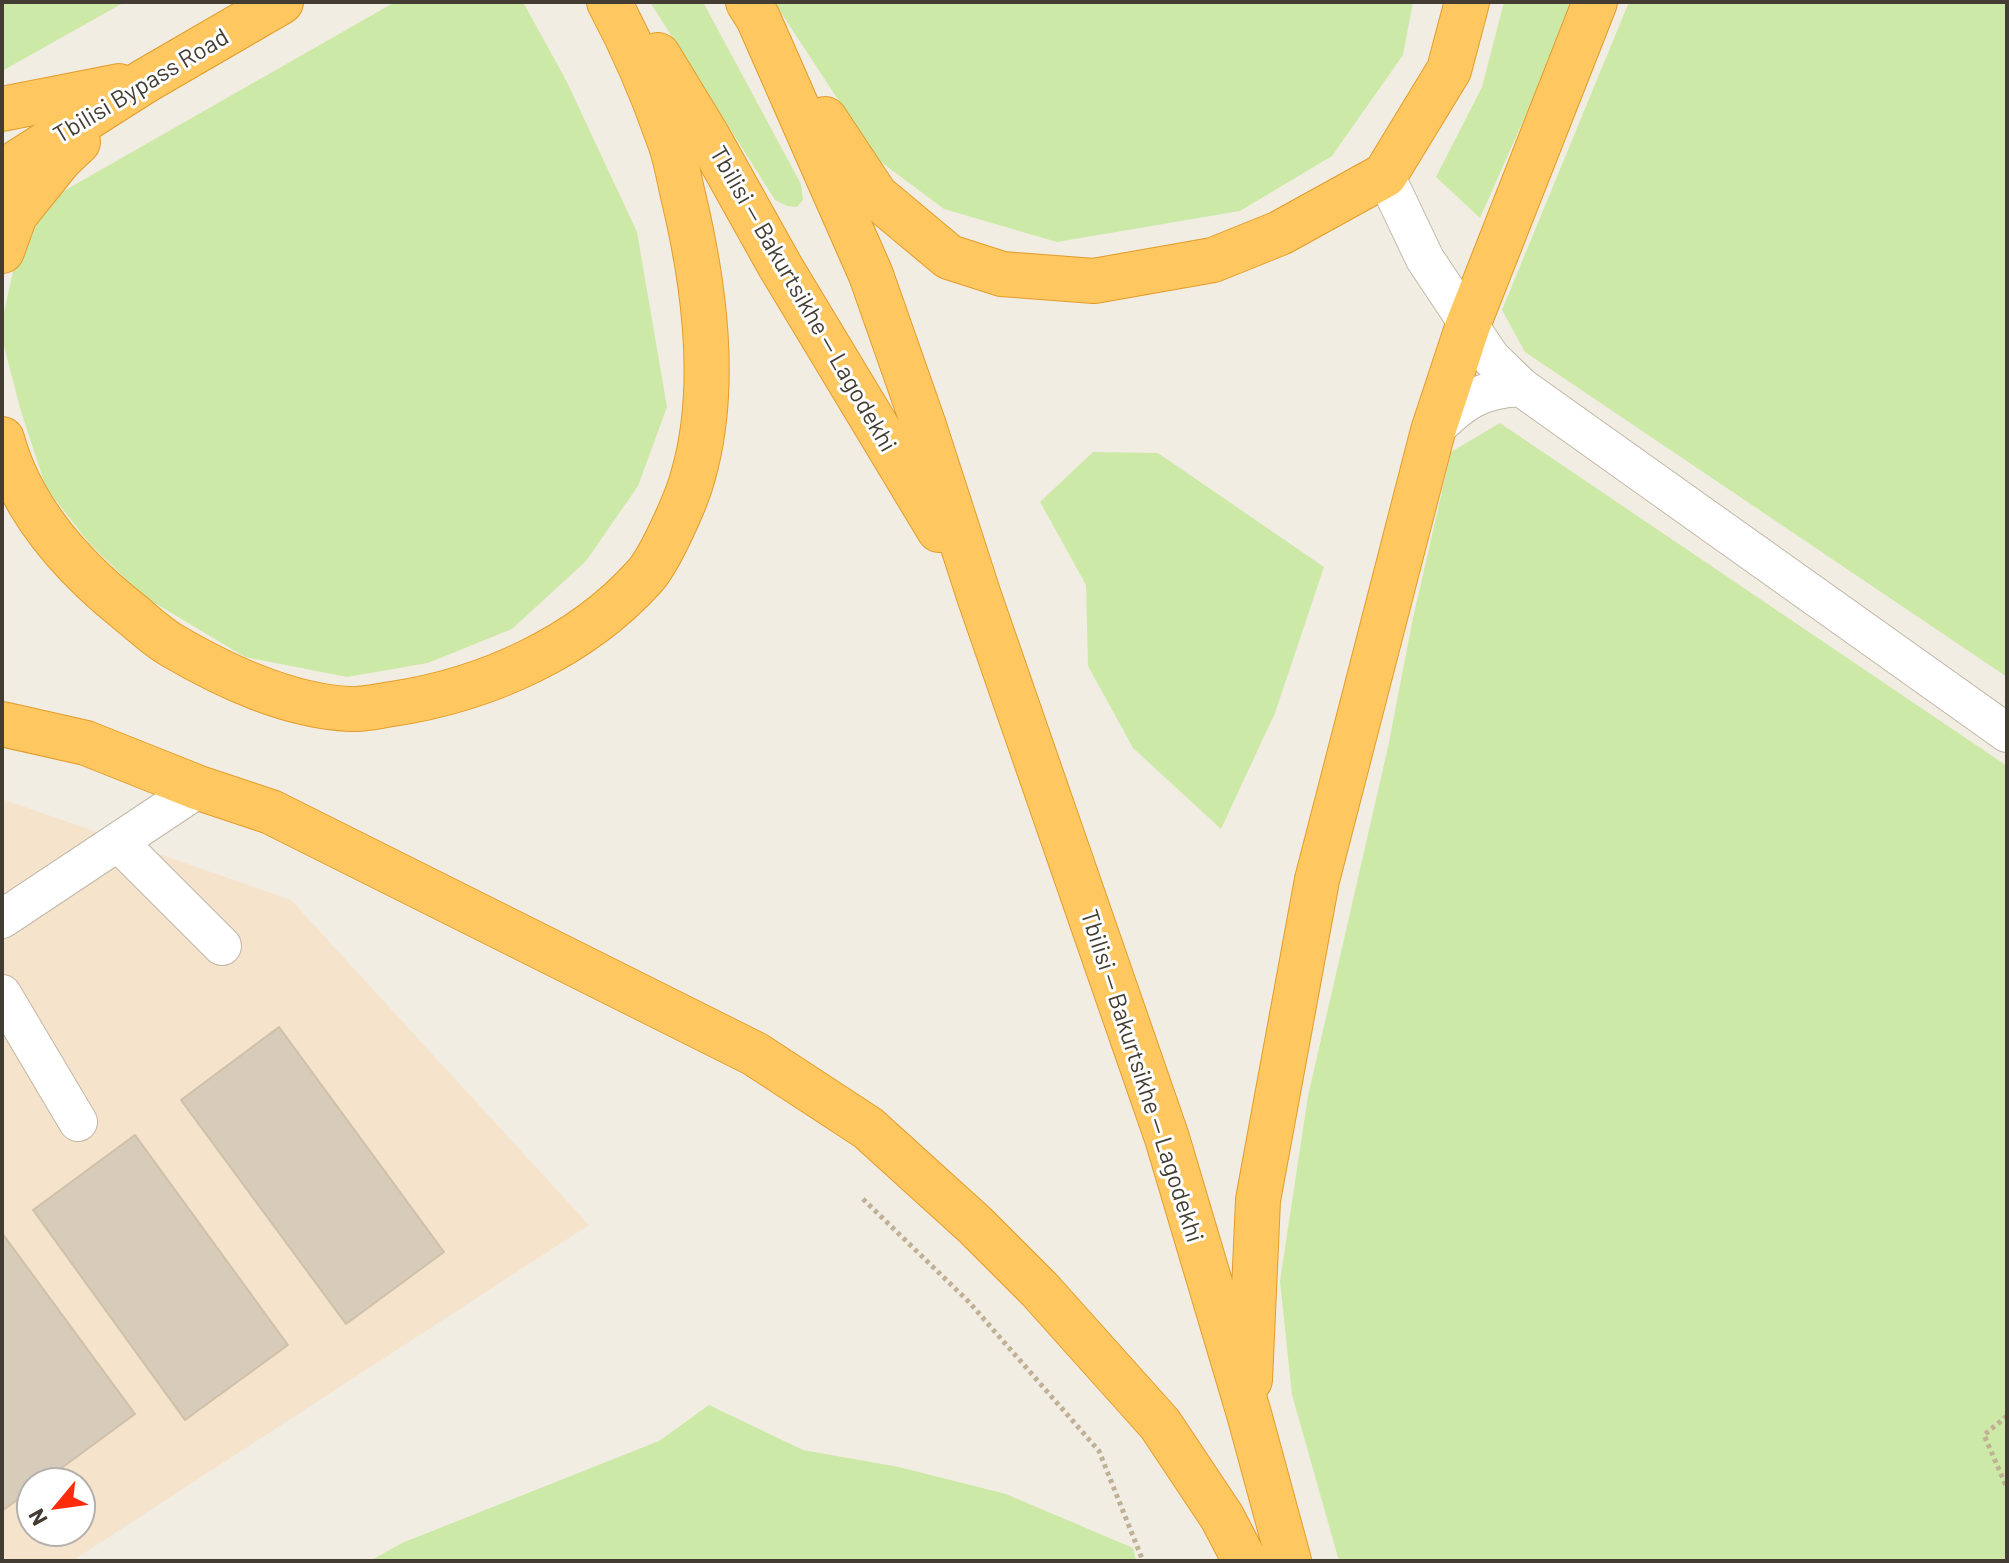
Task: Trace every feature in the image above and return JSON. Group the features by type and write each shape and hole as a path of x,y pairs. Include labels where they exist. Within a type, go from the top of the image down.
{"highway":[{"name":"Tbilisi Bypass Road","path":"2,172 145,81 281,2"},
{"path":"2,439 8,461 46,529 99,588 170,645 287,699 352,709 414,701 496,678 591,625 647,574 675,518 693,477 707,374 706,325 697,266 670,140 609,2"},
{"name":"Tbilisi — Bakurtsikhe — Lagodekhi","path":"626,2 708,137 788,280 979,596"},
{"path":"753,10 876,196 949,257 1002,274 1094,281 1213,260 1280,233 1385,175 1449,70 1467,2"},
{"path":"1249,1414 1258,1200 1317,880 1433,431 1468,325 1595,2"},
{"name":"Tbilisi — Bakurtsikhe — Lagodekhi","path":"753,10 871,275 1167,1138 1289,1561"},
{"path":"2,109 145,81"},
{"path":"2,251 15,215 60,159 145,81"},
{"path":"2,724 86,743 199,788 271,812 755,1054 868,1128 1030,1279 1150,1413 1222,1517 1245,1561"}],"street":[{"path":"1385,175 1425,259 1491,358 1521,387 2007,733"},
{"path":"1433,431 1468,399 1497,388 1521,387"},
{"path":"2,919 199,788"},
{"path":"118,842 222,946"},
{"path":"2,994 78,1122"}],"path":[{"path":"863,1199 969,1302 1099,1451 1143,1561"},
{"path":"2007,1416 1984,1435 2007,1488"}],"shaded area":[{"path":"2,799 291,900 589,1225 96,1545 96,1467 16,1467 16,1547 94,1547 72,1561 2,1561"}],"green space":[{"path":"2,2 125,2 2,71"},
{"path":"395,2 523,2 566,80 637,232 667,407 638,486 586,561 512,629 428,663 347,677 245,657 143,596 90,544 46,488 20,408 2,338 2,321 18,249 62,192"},
{"path":"650,2 703,2 801,184 803,200 797,207 775,200"},
{"path":"774,2 1413,2 1403,55 1332,156 1240,211 1057,242 944,209 877,159"},
{"path":"1504,2 1576,2 1480,218 1436,177 1482,87"},
{"path":"1629,2 2007,2 2007,677 1525,352 1502,310"},
{"path":"1500,423 2007,766 2007,1561 1339,1561 1292,1395 1280,1281 1308,1096 1388,747 1413,618 1451,452"},
{"path":"1093,452 1158,453 1324,567 1275,713 1221,829 1133,748 1088,666 1086,585 1040,502"},
{"path":"709,1405 803,1450 899,1467 1006,1494 1133,1548 1136,1561 370,1561 402,1543 659,1441"}],"building":[{"path":"279,1027 444,1252 346,1324 181,1100"},
{"path":"135,1135 288,1345 185,1420 33,1210"},
{"path":"2,1233 135,1414 63,1467 16,1467 16,1501 2,1511"}]}
